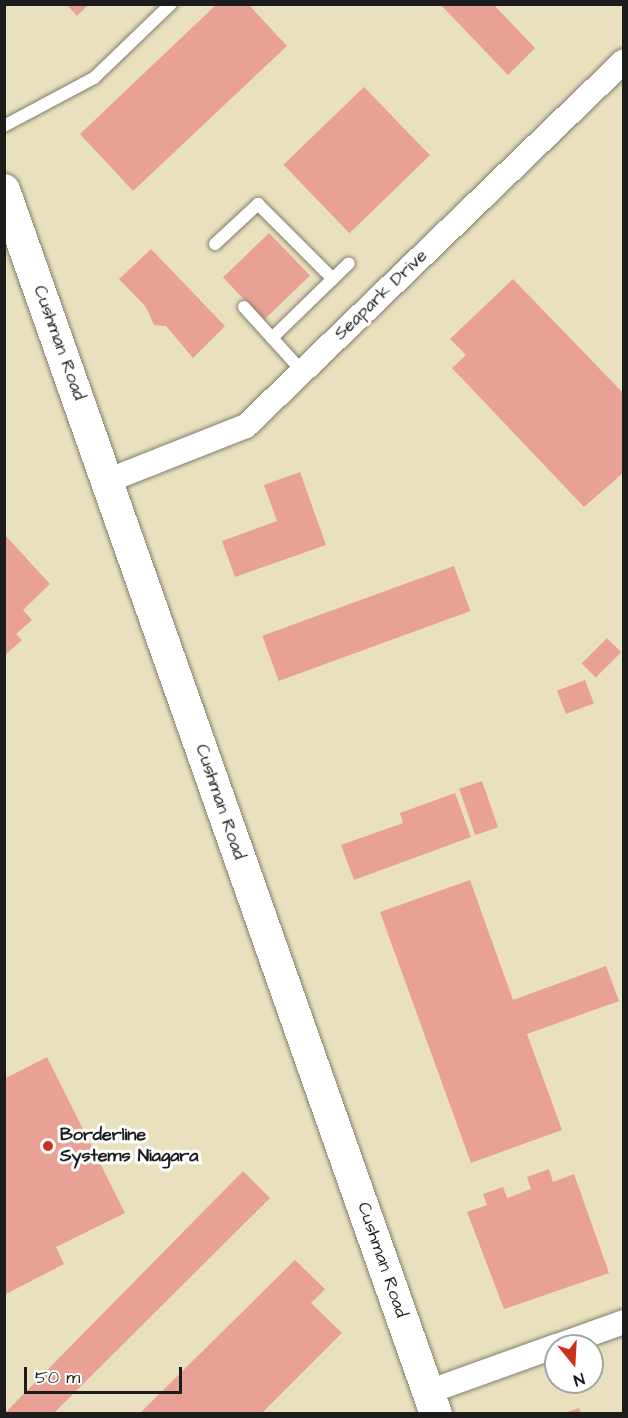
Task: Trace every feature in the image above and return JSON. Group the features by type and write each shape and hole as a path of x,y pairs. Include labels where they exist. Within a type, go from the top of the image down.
{"street":[{"name":"Seapark Drive","path":"108,481 246,426 624,61"},
{"name":"Cushman Road","path":"6,202 108,481 432,1403"},
{"path":"590,1334 624,1322"},
{"path":"432,1403 544,1352"}],"lane":[{"path":"4,126 94,78 171,4"},
{"path":"215,244 258,204 333,279"},
{"path":"272,338 349,263"},
{"path":"244,307 302,371"}],"building":[{"path":"66,4 89,4 77,16"},
{"path":"217,4 248,4 287,46 133,191 80,134"},
{"path":"440,4 493,4 535,48 508,75"},
{"path":"364,87 430,155 349,233 283,165"},
{"path":"269,233 310,275 264,320 223,277"},
{"path":"151,249 225,326 193,358 166,326 154,325 146,307 119,279"},
{"path":"513,279 624,394 624,472 584,507 452,368 466,355 450,339"},
{"path":"300,472 326,545 235,577 222,541 277,521 264,485"},
{"path":"4,534 50,584 23,610 32,620 16,634 22,640 4,656"},
{"path":"454,566 470,611 279,681 262,636"},
{"path":"607,638 621,652 596,678 582,663"},
{"path":"585,680 594,703 566,714 557,691"},
{"path":"482,781 498,827 475,835 459,789"},
{"path":"455,793 471,837 354,880 341,845 403,823 400,813"},
{"path":"470,880 513,1000 606,966 619,1001 527,1034 562,1130 471,1163 380,912"},
{"name":"Borderline Systems Niagara","path":"47,1057 125,1213 56,1247 64,1264 4,1295 4,1079"},
{"path":"549,1169 553,1182 574,1174 609,1273 504,1309 467,1212 487,1205 483,1194 503,1187 507,1198 531,1189 527,1177"},
{"path":"243,1171 270,1198 53,1414 4,1414"},
{"path":"295,1260 325,1289 311,1303 342,1333 261,1414 139,1414"},
{"path":"579,1408 581,1414 565,1414 565,1413"}],"place":[{"name":"Borderline Systems Niagara","path":"48,1146"}]}
